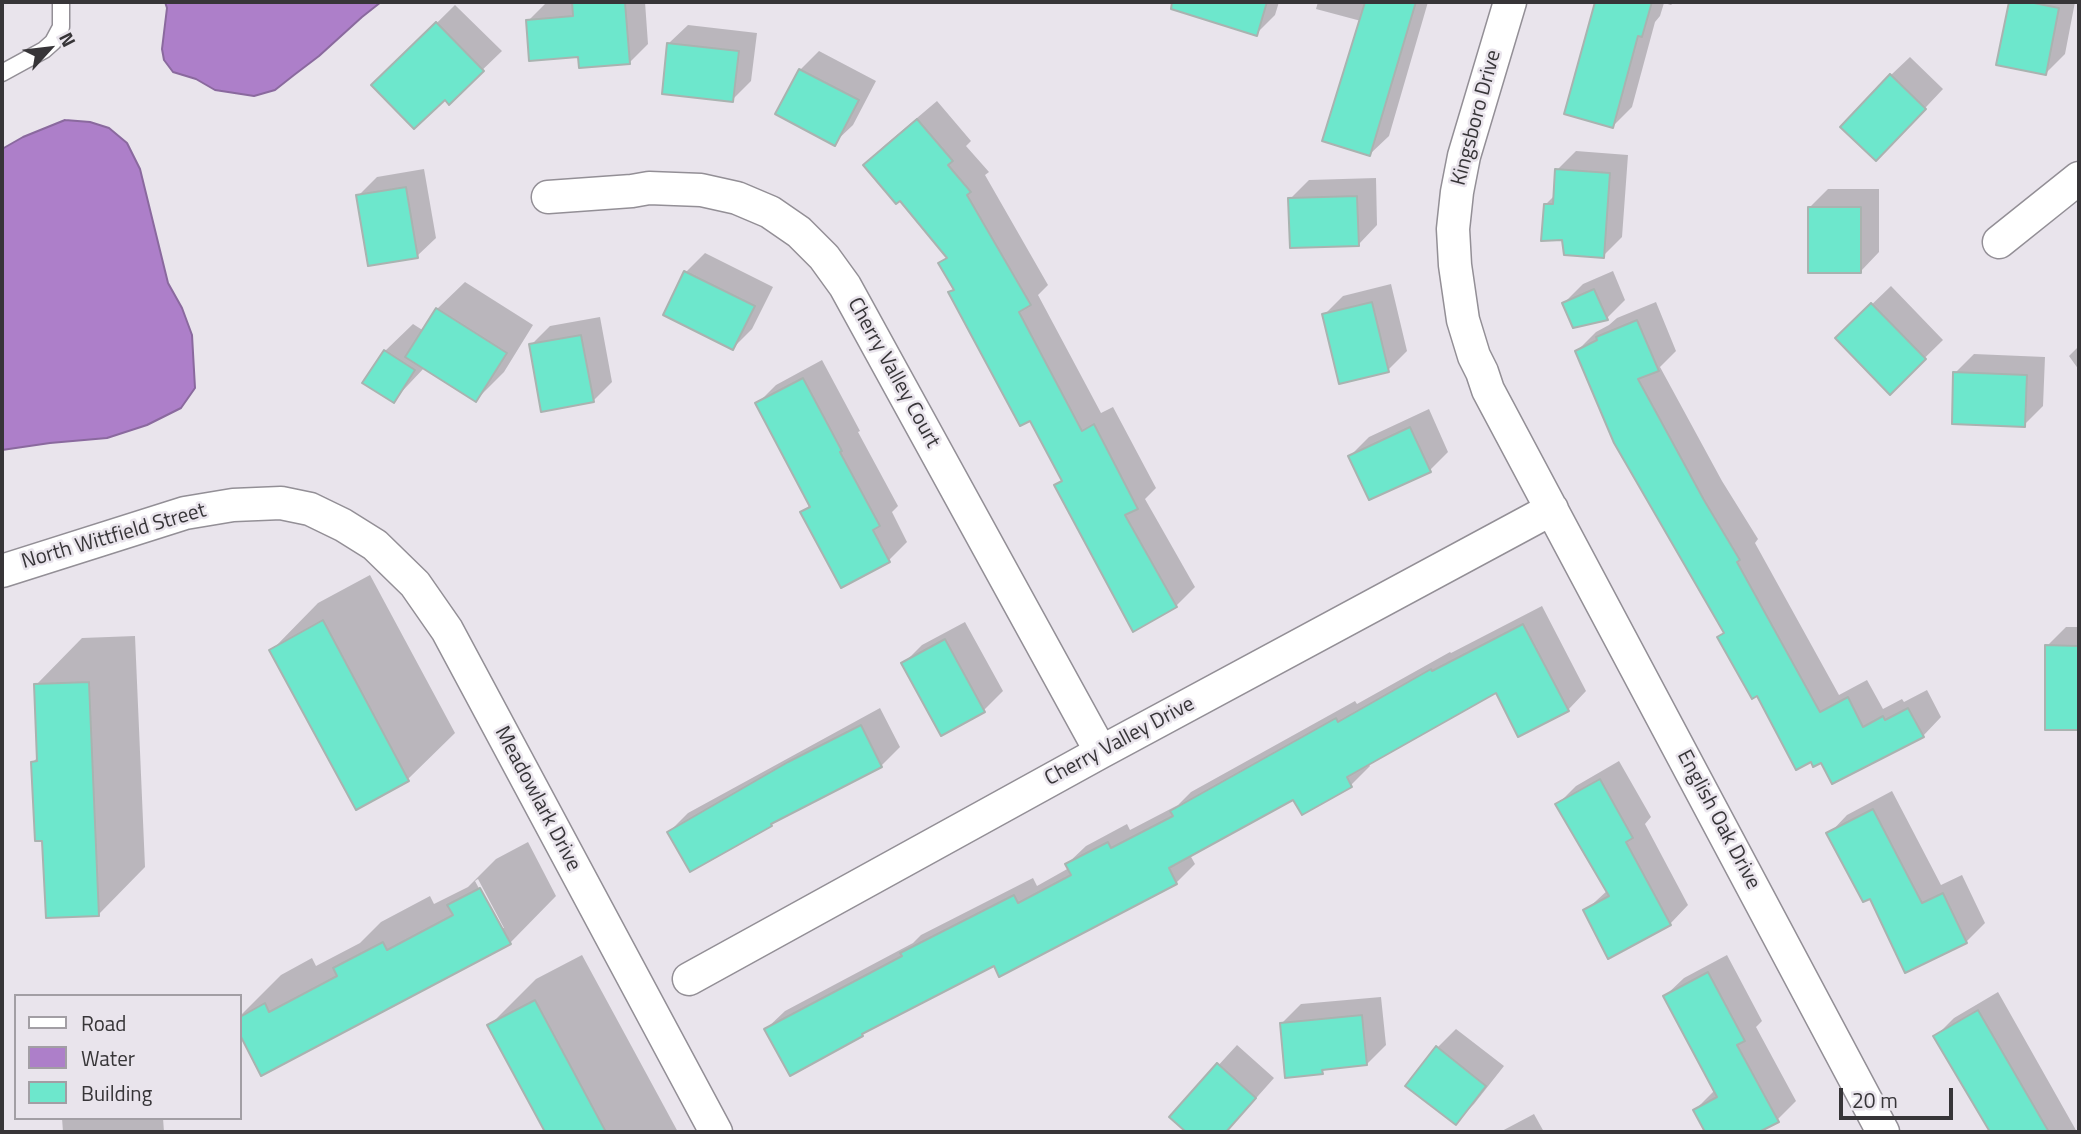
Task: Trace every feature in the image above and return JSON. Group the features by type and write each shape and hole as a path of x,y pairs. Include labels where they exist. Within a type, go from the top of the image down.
{"street":[{"name":"Kingsboro Drive","path":"1510,2 1464,156 1453,229 1455,265 1463,320 1474,356 1488,390 1552,509"},
{"path":"1999,242 2079,178"},
{"name":"Cherry Valley Court","path":"548,197 649,188 701,190 737,198 770,212 799,232 824,257 845,286 1101,752"},
{"name":"North Wittfield Street","path":"2,571 201,509 265,503 281,503 310,509"},
{"name":"Meadowlark Drive","path":"310,509 375,545 415,584 446,630 716,1132"},
{"name":"Cherry Valley Drive","path":"689,979 1101,752 1552,509"},
{"name":"English Oak Drive","path":"1552,509 1883,1132"}],"lane":[{"path":"2,73 48,47 61,27 61,2"}],"water":[{"path":"165,2 381,2 275,90 254,96 215,90 196,79 173,72 164,60 162,49 167,8"},
{"path":"65,120 90,122 109,128 127,143 140,169 168,283 182,308 192,335 195,388 181,408 147,425 107,438 2,450 2,149 23,137"}],"building":[{"path":"572,2 625,2 630,64 579,68 578,57 529,61 526,20 573,16"},
{"path":"1172,2 1267,2 1257,36 1171,9"},
{"path":"1365,2 1416,2 1370,156 1322,141"},
{"path":"1595,2 1652,2 1642,37 1638,36 1613,128 1564,114"},
{"path":"2009,2 2029,2 2059,8 2046,75 1996,65"},
{"path":"436,22 484,71 449,105 445,100 414,129 371,85"},
{"path":"667,43 739,51 733,102 662,94"},
{"path":"799,69 859,100 835,146 775,114"},
{"path":"1890,74 1926,109 1876,161 1840,127"},
{"path":"917,119 953,161 948,165 971,192 967,195 1031,305 1019,312 1082,431 1094,424 1138,509 1125,515 1177,607 1133,632 1054,485 1062,481 1030,421 1020,426 948,292 954,290 938,263 947,258 900,201 896,204 863,165"},
{"path":"1555,169 1610,173 1604,258 1564,255 1562,240 1541,241 1544,204 1553,204"},
{"path":"406,187 418,258 368,266 356,195"},
{"path":"1357,196 1359,246 1290,248 1288,198"},
{"path":"1808,207 1861,207 1861,273 1808,273"},
{"path":"684,271 755,306 733,350 663,315"},
{"path":"1594,289 1608,320 1573,328 1562,303"},
{"path":"1372,302 1389,372 1339,384 1322,314"},
{"path":"1871,303 1926,359 1890,395 1835,338"},
{"path":"436,308 507,353 476,402 405,357"},
{"path":"1637,320 1659,371 1638,379 1740,560 1737,562 1820,712 1848,697 1863,727 1883,716 1885,720 1908,708 1924,737 1832,784 1821,763 1813,767 1811,762 1796,770 1757,696 1752,699 1717,637 1724,633 1614,443 1575,351 1597,340 1596,337"},
{"path":"581,335 594,402 541,412 529,344"},
{"path":"384,350 415,370 394,403 362,383"},
{"path":"1953,372 2027,375 2025,427 1952,424"},
{"path":"803,378 880,526 873,530 890,562 841,588 800,512 810,507 755,403"},
{"path":"1410,427 1431,472 1369,500 1348,456"},
{"path":"323,620 409,781 356,810 269,650"},
{"path":"1523,624 1569,711 1518,737 1496,693 1347,777 1352,787 1302,815 1293,800 1169,868 1177,884 999,977 994,966 862,1034 863,1036 790,1076 764,1029 902,956 900,953 1014,895 1018,903 1071,875 1065,864 1108,842 1111,848 1173,816 1170,811 1336,718 1338,722 1431,669 1432,671"},
{"path":"945,639 985,712 941,736 901,663"},
{"path":"2045,645 2079,646 2079,730 2045,730"},
{"path":"89,682 99,916 46,918 42,841 35,841 31,762 37,761 34,684"},
{"path":"861,725 882,767 771,824 772,826 690,872 667,832 788,762"},
{"path":"1600,779 1633,838 1626,842 1671,925 1608,959 1583,910 1609,896 1555,804"},
{"path":"1873,809 1922,903 1943,893 1967,943 1905,973 1870,899 1863,902 1826,833"},
{"path":"480,888 511,944 261,1076 242,1039 242,1016 265,1003 269,1012 337,976 333,968 383,942 387,950 453,915 447,905"},
{"path":"1708,972 1745,1041 1737,1045 1779,1122 1759,1132 1705,1132 1693,1110 1717,1097 1663,996"},
{"path":"535,1000 606,1132 545,1132 487,1025"},
{"path":"1978,1010 2049,1132 1990,1132 1933,1036"},
{"path":"1362,1015 1367,1065 1322,1070 1323,1074 1285,1078 1280,1023"},
{"path":"1436,1046 1486,1086 1456,1125 1405,1086"},
{"path":"1217,1063 1256,1098 1226,1132 1186,1132 1169,1117"}]}
